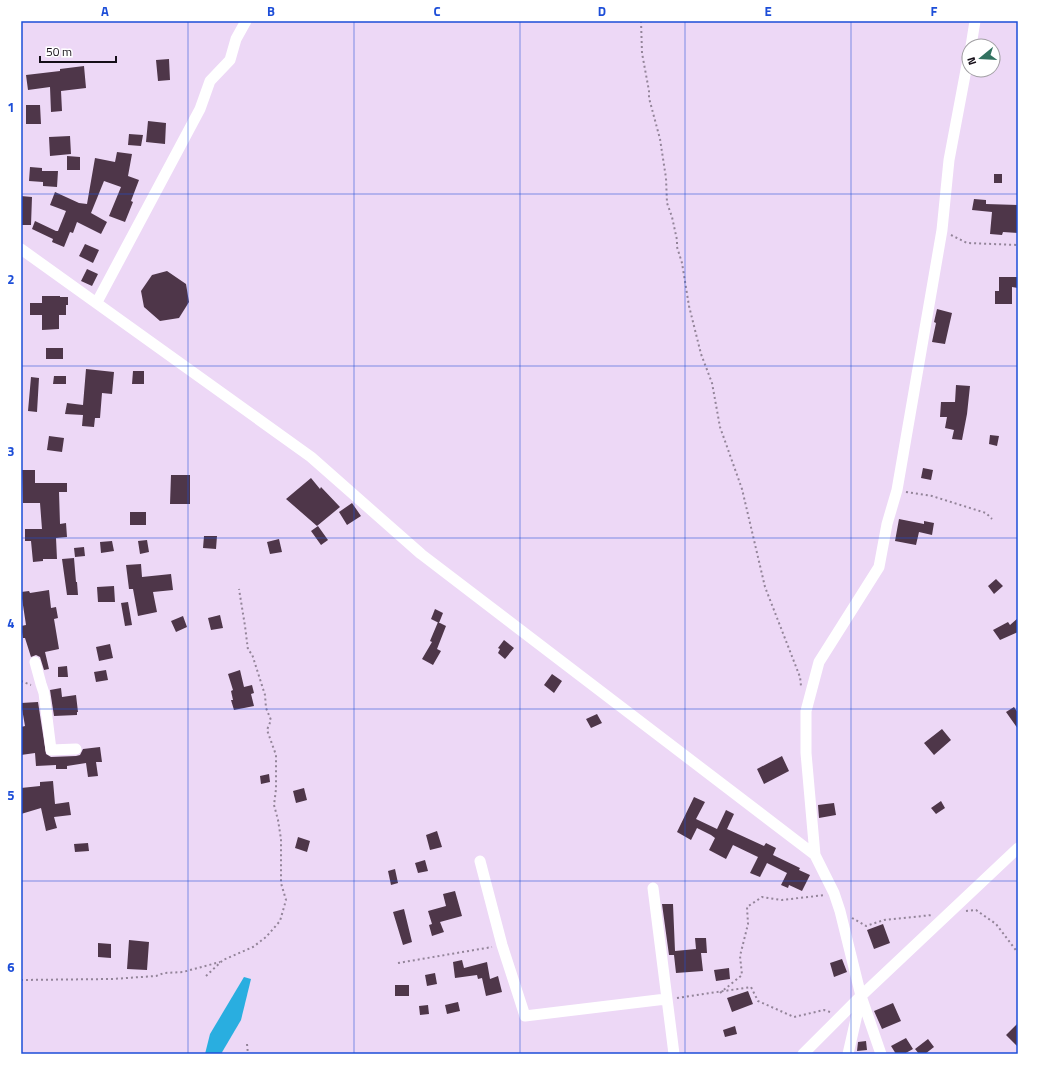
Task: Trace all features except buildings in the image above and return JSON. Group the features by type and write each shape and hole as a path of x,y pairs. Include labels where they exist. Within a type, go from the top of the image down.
{"street":[{"path":"97,302 200,109 210,82 217,72 230,60 236,39 246,21"},
{"path":"973,38 976,21"},
{"path":"881,1054 861,996 840,910 834,893 815,855 806,753 806,711 819,662 880,567 888,524 897,490 942,230 948,160 964,78"},
{"path":"21,249 97,302 311,457 421,554 815,855"},
{"path":"35,662 44,692 51,750 76,749"},
{"path":"803,1054 861,996 1018,848"},
{"path":"480,861 502,945 525,1016 666,999"},
{"path":"653,888 674,1054"},
{"path":"848,1054 861,996"}],"path":[{"path":"641,21 642,53 650,102 660,139 668,203 677,240 676,247 682,263 689,306 701,354 712,383 720,427 742,489 765,587 800,677 802,690"},
{"path":"942,230 967,243 1018,244"},
{"path":"897,490 932,496 986,513 992,519"},
{"path":"21,980 112,979 156,976 164,973 183,972 214,964 253,947 266,937 280,921 286,900 281,883 281,839 274,805 276,788 276,755 267,730 271,720 266,708 265,695 252,654 248,650 238,588"},
{"path":"398,963 502,945"},
{"path":"206,976 223,960"},
{"path":"666,999 720,993 751,987 758,1001 794,1017 824,1010 841,1016"},
{"path":"247,1044 248,1054"}],"water":[{"path":"244,977 251,979 241,1020 221,1054 205,1054 210,1034"}]}
